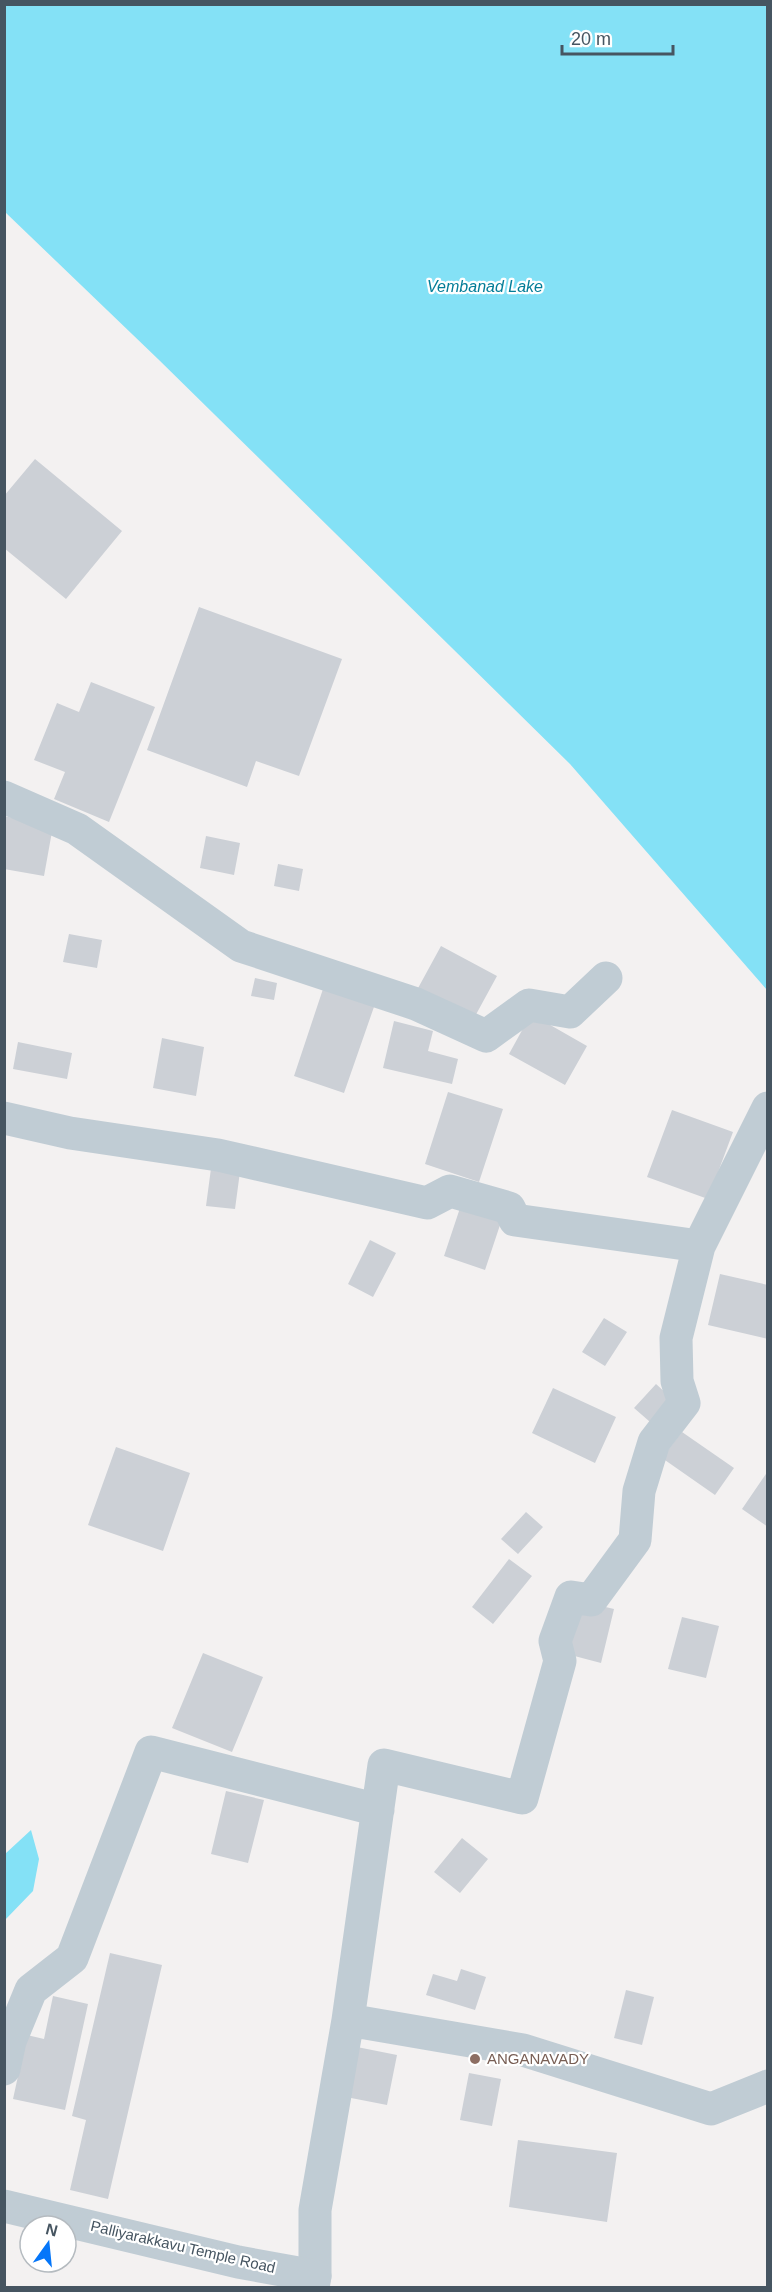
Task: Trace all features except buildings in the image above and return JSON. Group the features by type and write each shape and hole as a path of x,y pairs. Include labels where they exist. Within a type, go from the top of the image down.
{"street":[{"path":"4,797 77,829 241,946 416,1004 486,1036 529,1005 570,1012 606,978"},
{"path":"314,2282 315,2210 348,2020 384,1765 522,1798 560,1661 555,1641 571,1597 591,1600 635,1540 639,1491 654,1442 684,1403 677,1381 676,1338 699,1246 768,1108"},
{"path":"4,1118 70,1133 218,1155 427,1203 450,1191 509,1208 515,1220 699,1246"},
{"path":"4,2069 10,2041 31,1990 72,1958 151,1752 378,1810"},
{"path":"348,2020 523,2050 711,2109 768,2086"},
{"name":"Palliyarakkavu Temple Road","path":"4,2206 314,2282"}],"water":[{"name":"Vembanad Lake","path":"4,5 767,5 767,990 570,764 5,212"},
{"path":"31,1830 39,1859 33,1891 5,1920 5,1854"}],"place":[{"name":"ANGANAVADY","path":"475,2059"}]}
